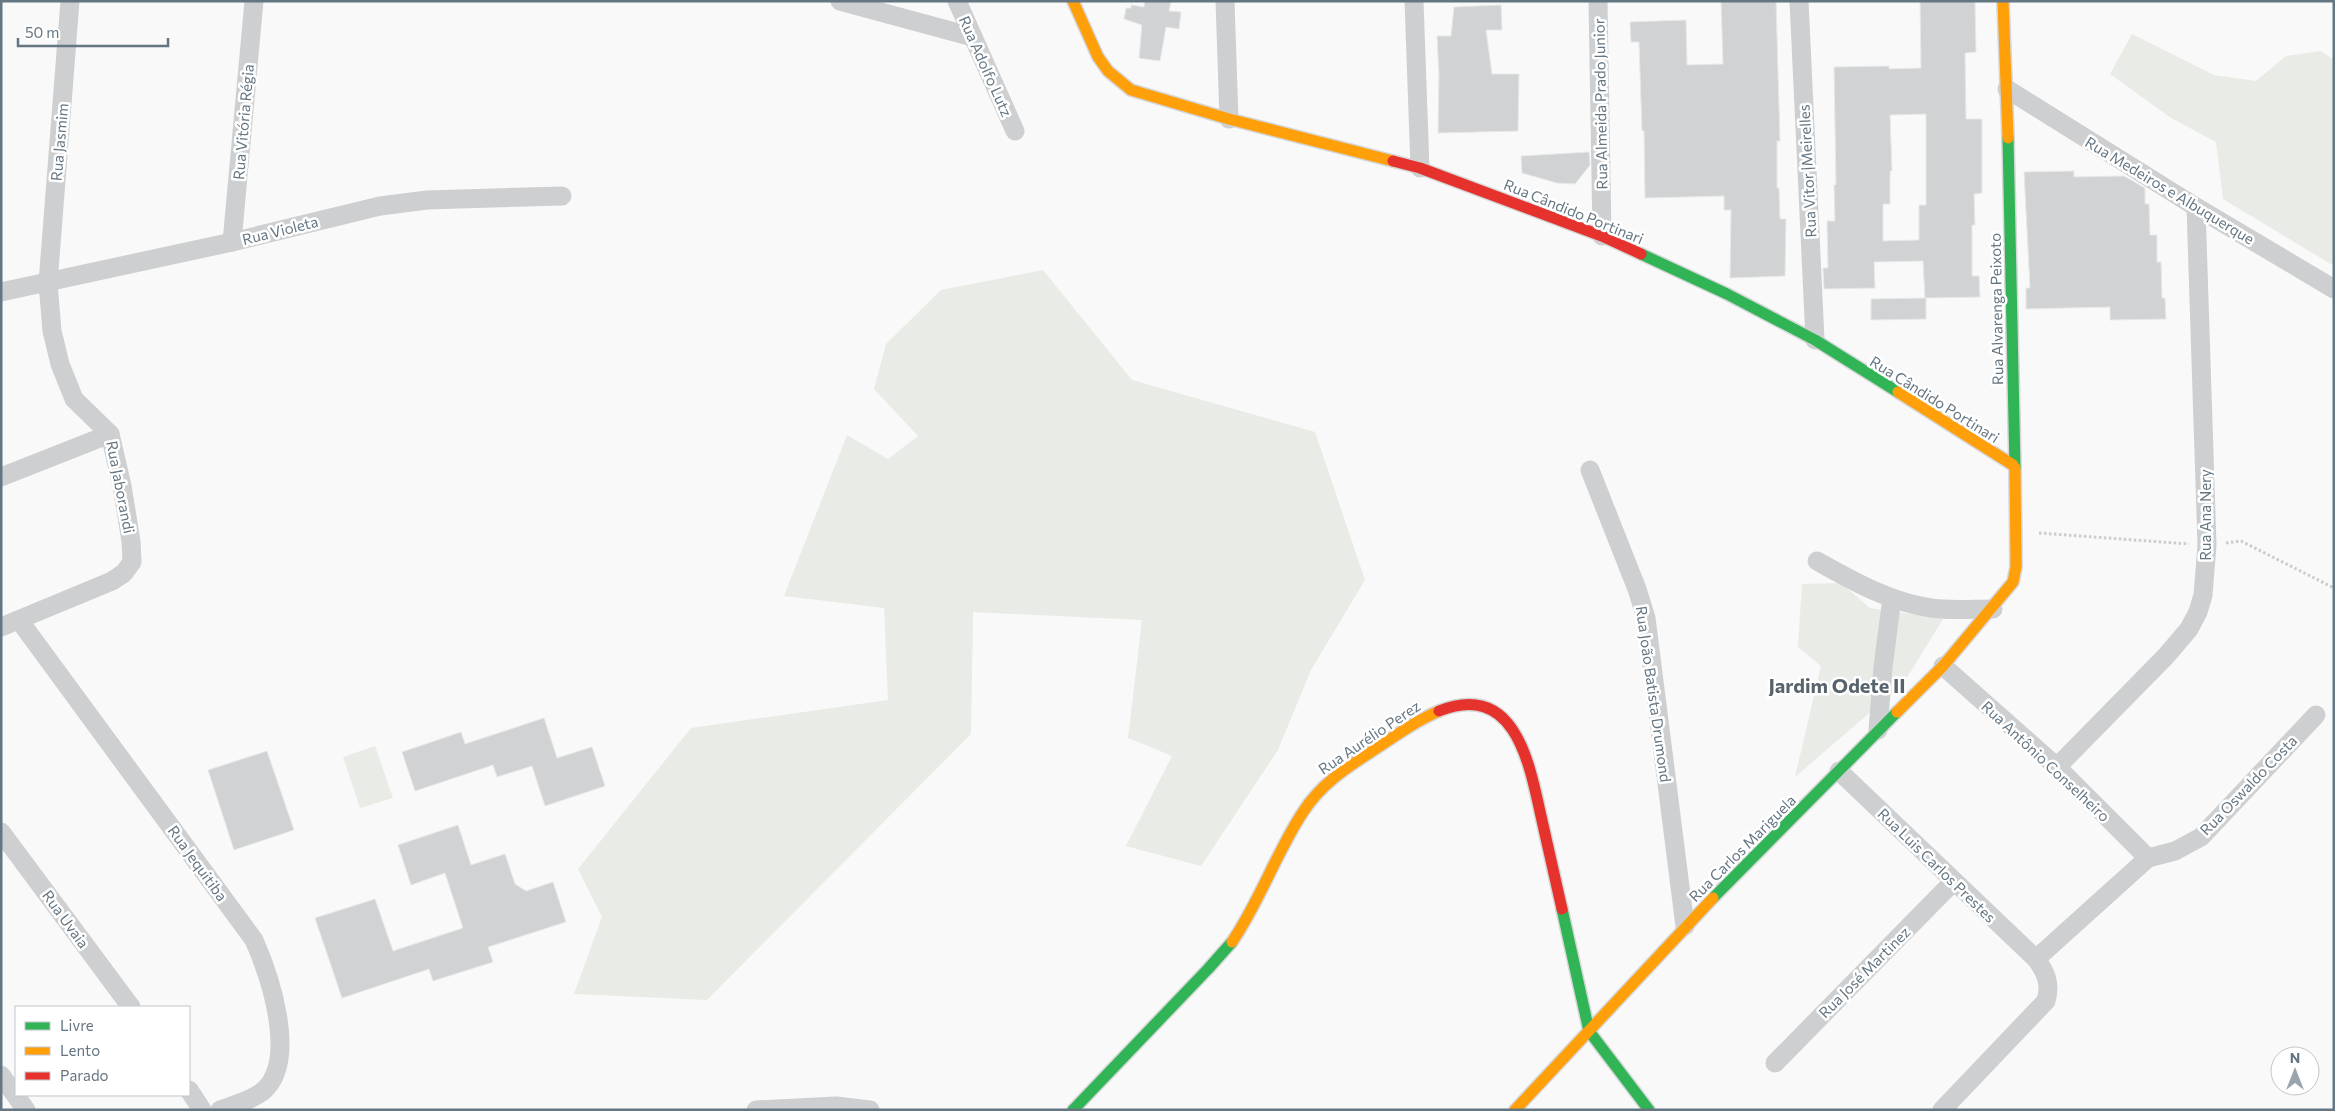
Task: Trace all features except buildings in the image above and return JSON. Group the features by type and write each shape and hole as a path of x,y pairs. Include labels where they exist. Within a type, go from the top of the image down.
{"street":[{"name":"Rua Jasmim","path":"48,283 70,1"},
{"name":"Rua Vitória Régia","path":"232,242 254,1"},
{"path":"840,1 973,36"},
{"name":"Rua Adolfo Lutz","path":"957,1 1016,131"},
{"name":"Rua Cândido Portinari","path":"1073,1 1098,57 1108,71 1131,90 1229,119 1420,168 1602,236 1728,294 1814,340 2013,466"},
{"path":"1225,1 1229,119"},
{"path":"1414,1 1420,168"},
{"name":"Rua Almeida Prado Junior","path":"1598,1 1602,236"},
{"name":"Rua Vitor |Meirelles","path":"1799,1 1814,340"},
{"name":"Rua Alvarenga Peixoto","path":"1993,609 2014,582 2016,568 2007,89 2003,1"},
{"name":"Rua Medeiros e Albuquerque","path":"2007,89 2196,207 2334,289"},
{"name":"Rua Violeta","path":"1,292 232,242 380,206 427,200 562,196"},
{"name":"Rua Ana Nery","path":"2057,767 2166,656 2189,629 2198,612 2203,595 2207,545 2196,207"},
{"name":"Rua Jaborandi","path":"1,627 112,581 130,568 133,554 110,434 74,399 60,364 52,331 48,283"},
{"path":"1,477 110,434"},
{"name":"Rua João Batista Drumond","path":"1590,470 1637,589 1646,618 1686,926"},
{"path":"1817,561 1853,581 1892,598 1939,609 1993,609"},
{"path":"1878,730 1883,668 1892,598"},
{"name":"Rua Carlos Mariguela","path":"1515,1110 1686,926 1943,666 1993,609"},
{"name":"Rua Jequitiba","path":"19,620 254,940 262,959 279,1027 281,1046 279,1062 275,1076 263,1091 248,1100 220,1110"},
{"name":"Rua Antônio Conselheiro","path":"1943,666 2057,767 2148,858"},
{"name":"Rua Aurélio Perez","path":"1073,1110 1214,963 1238,933 1300,816 1316,793 1329,780 1422,717 1443,708 1457,705 1486,707 1504,718 1521,743 1530,767 1589,1031 1649,1110"},
{"name":"Rua Oswaldo Costa","path":"2036,958 2148,858 2175,851 2201,837 2316,715"},
{"name":"Rua Luis Carlos Prestes","path":"1839,772 2036,958"},
{"name":"Rua Uvaia","path":"1,832 130,1006"},
{"name":"Rua José Martinez","path":"1775,1063 1954,881"},
{"path":"1942,1110 2046,1001 2049,992 2045,971 2036,958"},
{"path":"1,1075 15,1095"},
{"path":"190,1092 202,1110"},
{"path":"16,1096 26,1110"},
{"path":"756,1110 836,1106 870,1110"}],"path":[{"path":"2016,531 2207,545 2241,541 2334,588"}],"shaded area":[{"path":"2132,34 2214,75 2256,81 2286,56 2321,51 2334,60 2334,266 2223,199 2216,142 2171,118 2110,74"},
{"path":"1043,270 1132,380 1315,432 1365,580 1311,670 1278,750 1201,866 1126,846 1172,756 1128,738 1142,620 973,612 971,734 707,1000 574,994 602,917 578,869 691,728 888,700 884,608 784,596 847,435 888,459 918,436 874,389 886,344 941,290"},
{"path":"1841,583 1870,608 1943,619 1903,684 1795,777 1821,666 1798,647 1802,584"},
{"path":"375,746 393,798 360,808 343,757"}],"traffic: fast":[{"path":"2008,138 2015,468"},
{"path":"1641,254 1727,294 1815,340 1898,392"},
{"path":"1713,898 1897,712"},
{"path":"1562,909 1589,1031 1649,1110"},
{"path":"1073,1110 1232,942"}],"traffic: slow":[{"path":"1073,1 1098,57 1108,71 1131,90 1229,119 1393,161"},
{"path":"2003,1 2008,138"},
{"path":"1898,392 2013,465"},
{"path":"1897,712 1943,666 2013,582 2016,567 2015,468"},
{"path":"1232,942 1251,910 1293,828 1319,791 1338,774 1409,727 1439,711"},
{"path":"1515,1110 1713,898"}],"traffic: jam":[{"path":"1393,161 1420,168 1602,236 1641,254"},
{"path":"1439,711 1465,705 1485,707 1502,717 1514,732 1531,773 1562,909"}],"district":[{"name":"Jardim Odete II","path":"1837,685"}]}
